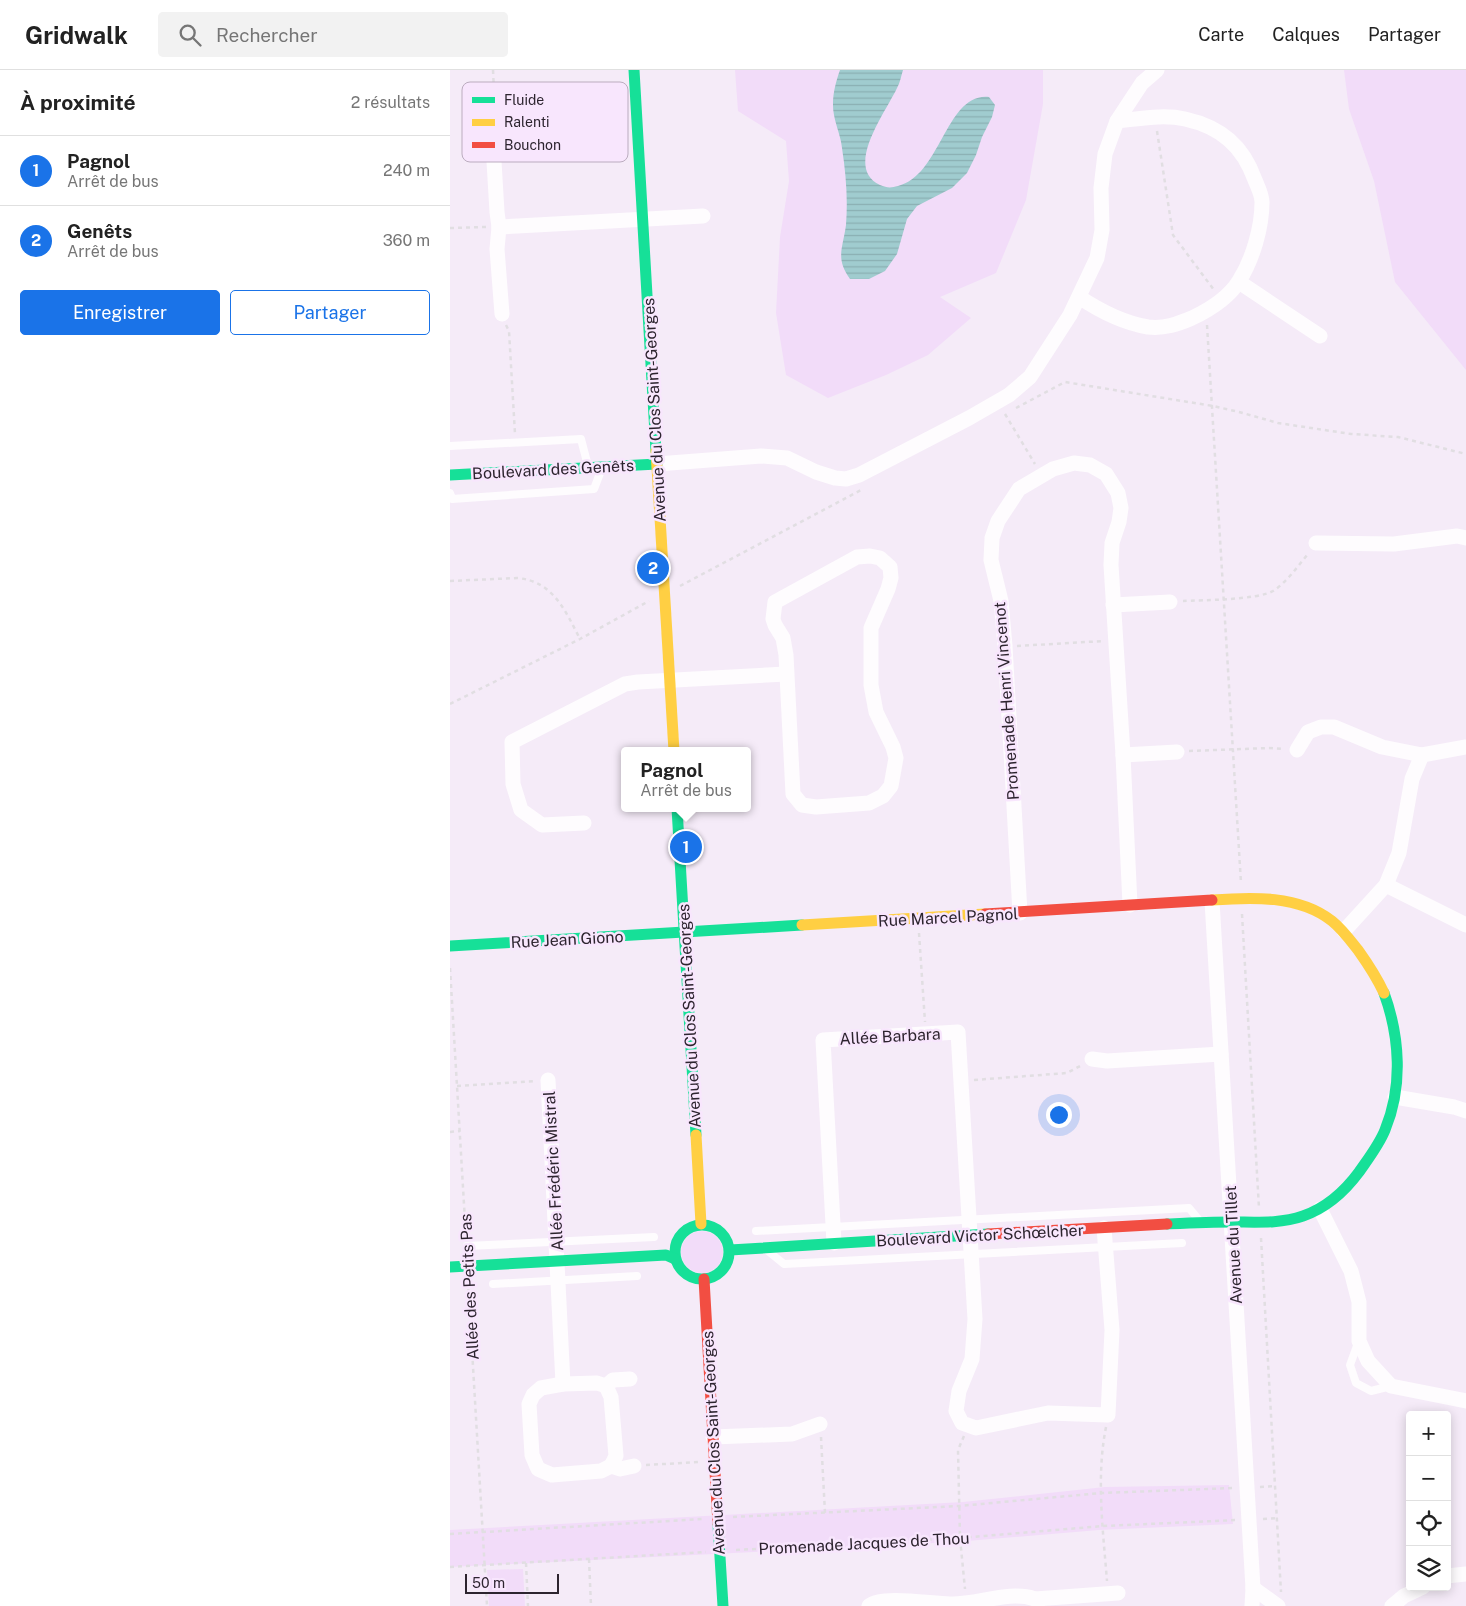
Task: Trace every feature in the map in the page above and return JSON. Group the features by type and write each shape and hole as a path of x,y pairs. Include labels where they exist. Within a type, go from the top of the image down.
{"street":[{"name":"Avenue du Clos Saint-Georges","path":"634,70 674,747"},
{"path":"657,464 769,457 787,458 816,472 835,478 846,479 859,475 1009,395 1030,377 1070,315 1097,258 1102,230 1101,188 1105,154 1117,121 1142,83 1157,70"},
{"path":"1079,297 1120,319 1150,327 1176,326 1206,311 1221,300 1239,282 1256,246 1263,200 1250,164 1233,143 1218,131 1185,119 1170,116 1117,121"},
{"path":"494,162 499,227 497,249 502,314"},
{"path":"499,227 703,216"},
{"path":"1239,282 1320,336"},
{"name":"Promenade Henri Vincenot","path":"1020,912 1005,646 1001,601 990,560 992,538 998,521 1019,488 1053,469 1074,463 1090,465 1106,474 1118,494 1121,508 1119,522 1112,543 1111,558 1130,905"},
{"name":"Boulevard des Genêts","path":"450,475 657,464"},
{"path":"1316,543 1394,544 1457,536 1466,538"},
{"path":"870,556 880,558 890,567 891,578 871,628 872,697 876,712 893,746 896,758 891,786 883,796 869,803 816,807 802,805 792,794 786,674 786,655 783,638 775,625 774,619 775,602 857,557 870,556"},
{"path":"1113,605 1170,602"},
{"path":"584,823 542,825 521,810 513,784 512,742 625,684 786,674"},
{"path":"1297,750 1308,732 1321,727 1334,727 1382,747 1422,755 1466,747"},
{"path":"1123,755 1177,752"},
{"path":"1344,931 1386,885 1399,853 1412,780 1422,755"},
{"name":"Avenue du Clos Saint-Georges","path":"677,812 701,1224"},
{"path":"1386,885 1466,925"},
{"name":"Rue Marcel Pagnol","path":"684,932 1241,898 1272,899 1301,904 1323,914 1344,931 1365,960 1384,993 1393,1022 1397,1056 1398,1073 1395,1097"},
{"name":"Avenue du Tillet","path":"1212,901 1253,1588 1252,1606"},
{"name":"Rue Jean Giono","path":"450,946 684,932"},
{"name":"Allée Barbara","path":"834,1243 822,1040 958,1032 975,1319 972,1359 959,1391 956,1410 962,1423 969,1425"},
{"path":"1092,1059 1107,1061 1221,1054"},
{"name":"Allée Frédéric Mistral","path":"548,1080 563,1384"},
{"path":"1395,1097 1454,1107 1466,1112"},
{"name":"Boulevard Victor Schœlcher","path":"730,1250 969,1235 1294,1219 1320,1208 1338,1195 1354,1179 1375,1148 1387,1125 1395,1097"},
{"path":"1320,1208 1351,1271 1359,1302 1359,1341 1368,1360 1390,1386 1466,1401"},
{"path":"701,1224 710,1225 724,1234 730,1250 729,1259 720,1273 704,1280 696,1279 683,1272 674,1251 680,1235 693,1226 701,1224"},
{"path":"969,1425 976,1428 1048,1413 1108,1416 1112,1330 1104,1228"},
{"path":"450,1267 666,1255 676,1259"},
{"name":"Avenue du Clos Saint-Georges","path":"704,1280 723,1606"},
{"path":"606,1386 613,1380 630,1379"},
{"path":"596,1382 606,1386 611,1397 616,1456 611,1466 601,1471 552,1475 538,1470 532,1455 528,1404 532,1395 541,1388 563,1384 596,1382"},
{"path":"713,1437 792,1434 820,1424"},
{"path":"611,1466 620,1469 634,1466"},
{"path":"1451,1576 1466,1574"},
{"path":"1253,1588 1280,1602"},
{"path":"1392,1606 1404,1596 1415,1591"},
{"path":"869,1606 886,1600 951,1604 1017,1596 1036,1603 1113,1594"}],"lane":[{"path":"450,446 581,439 589,468"},
{"path":"450,493 452,498 594,489 602,468"},
{"path":"756,1231 1189,1208 1202,1224"},
{"path":"466,1246 654,1237"},
{"path":"764,1248 784,1264 1182,1243"},
{"path":"493,1284 637,1276"},
{"path":"1359,1341 1350,1366 1356,1383 1371,1391 1390,1386"}],"path":[{"path":"1154,118 1173,235 1221,300"},
{"path":"450,228 499,227"},
{"path":"1206,311 1233,749 1277,1518 1280,1602"},
{"path":"502,314 509,331 516,443"},
{"path":"1014,409 1065,382 1213,406 1278,423 1351,434 1398,437 1466,454"},
{"path":"1005,414 1041,475"},
{"path":"450,704 580,639 650,601 665,589 679,586 864,488"},
{"path":"1170,602 1253,597 1272,592 1288,578 1316,543"},
{"path":"450,581 517,578 526,579 542,586 553,594 565,610 580,639"},
{"path":"1005,646 1115,640"},
{"path":"1177,752 1270,748 1297,750"},
{"path":"918,919 925,1034"},
{"name":"Allée des Petits Pas","path":"450,968 466,1246"},
{"path":"960,1081 1067,1073 1092,1059"},
{"path":"457,1086 548,1080"},
{"path":"450,1132 460,1131"},
{"name":"Allée des Petits Pas","path":"467,1266 486,1606"},
{"path":"1108,1416 1103,1440 1101,1493 1103,1526 1113,1594"},
{"path":"820,1424 825,1512"},
{"path":"966,1603 960,1538 958,1450 969,1425"},
{"path":"634,1466 714,1461"},
{"name":"Promenade Jacques de Thou","path":"450,1534 959,1506 1101,1493 1275,1486"},
{"name":"Promenade Jacques de Thou","path":"450,1567 960,1538 1103,1526 1277,1518"},
{"path":"589,1559 591,1606"},
{"path":"526,1562 528,1606"}],"shaded area":[{"path":"735,70 1043,70 1043,104 1026,200 996,273 940,297 971,318 928,355 886,375 828,398 786,375 776,313 780,237 789,181 786,141 738,111"},
{"path":"840,70 903,70 898,86 870,139 866,153 866,166 870,177 885,187 898,186 912,179 924,167 963,107 975,99 989,97 995,105 992,117 967,173 952,188 917,206 907,219 897,254 885,271 869,279 850,279 845,272 841,259 846,225 846,186 845,167 833,104 835,86"},
{"path":"1344,70 1466,70 1466,370 1395,282 1374,181 1349,109"},
{"path":"702,1231 717,1237 723,1252 717,1267 702,1273 687,1267 681,1252 687,1237"},
{"path":"1229,1485 1233,1524 1099,1530 955,1542 450,1567 450,1530 963,1502 1105,1487"},
{"path":"523,1569 525,1606 489,1606 487,1570"}],"traffic: fast":[{"path":"634,70 656,451"},
{"path":"450,475 657,464"},
{"path":"677,812 696,1135"},
{"path":"450,946 802,925"},
{"path":"1167,1224 1268,1222 1294,1219 1311,1213 1348,1186 1380,1141 1391,1114 1395,1097 1397,1079 1396,1044 1384,993"},
{"path":"697,1225 707,1225 717,1229 725,1237 729,1252 725,1267 717,1275 707,1279 697,1279 687,1275 679,1267 675,1257 675,1247 679,1237 687,1229 697,1225"},
{"path":"730,1250 988,1234"},
{"path":"450,1267 666,1255 675,1259"},
{"path":"718,1524 723,1606"}],"traffic: slow":[{"path":"656,451 674,747"},
{"path":"1212,900 1259,898 1290,902 1305,906 1319,913 1336,924 1358,950 1384,993"},
{"path":"802,925 985,914"},
{"path":"696,1135 701,1224"}],"traffic: jam":[{"path":"985,914 1212,900"},
{"path":"988,1234 1167,1224"},
{"path":"704,1279 718,1524"}],"place":[{"name":"Genêts","path":"653,568"},
{"name":"Pagnol","path":"686,847"}]}
